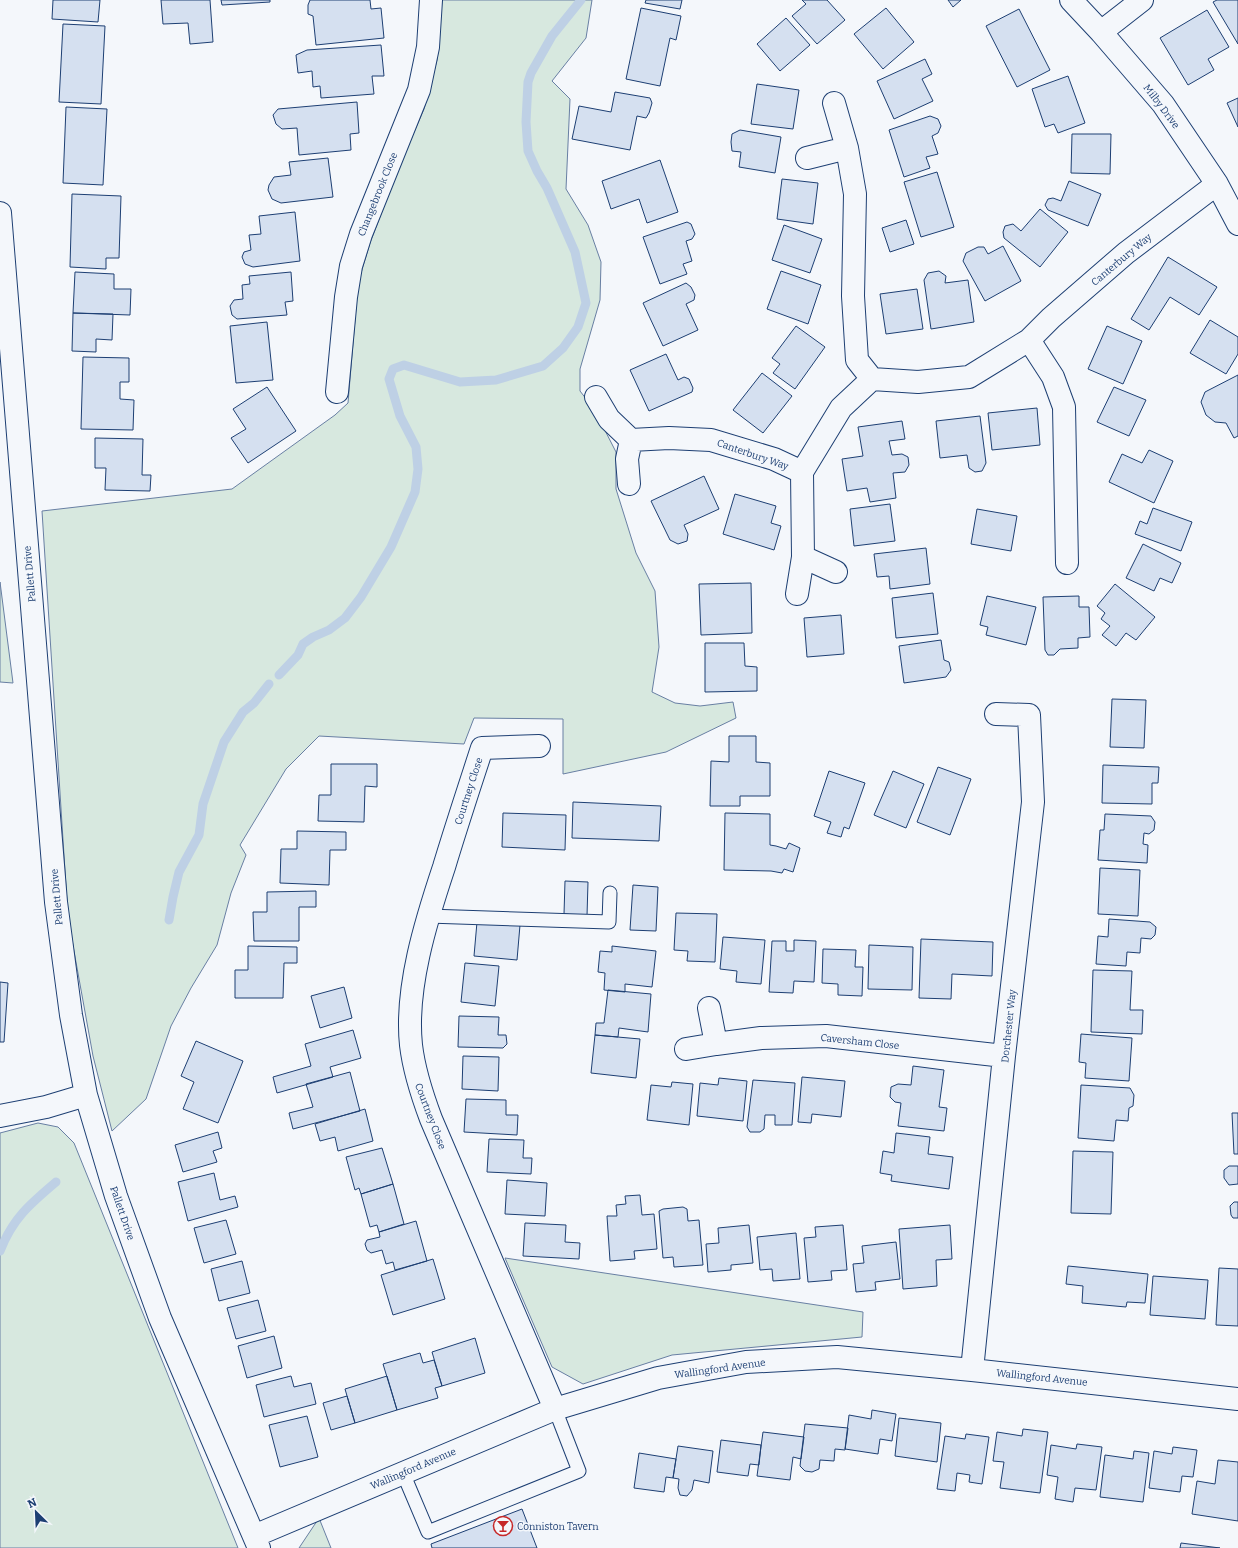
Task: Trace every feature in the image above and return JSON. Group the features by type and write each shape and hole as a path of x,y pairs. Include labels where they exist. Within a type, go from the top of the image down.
{"street":[{"name":"Changebrook Close","path":"337,392 346,297 351,266 361,234 419,90 428,47 431,0"},
{"name":"Milby Drive","path":"1071,0 1101,32 1163,104 1217,184 1238,224"},
{"path":"1101,32 1142,0"},
{"path":"834,103 847,148 855,194 853,296 857,360 872,379"},
{"path":"807,158 847,148"},
{"name":"Canterbury Way","path":"797,594 803,557 802,472 841,408 872,379 918,382 969,377 1029,340 1051,318 1126,253 1217,184"},
{"name":"Pallett Drive","path":"0,213 2,255 56,902 71,1015 86,1095 116,1196 160,1318 257,1542"},
{"path":"1029,340 1053,377 1064,407 1067,563"},
{"path":"596,397 608,419 631,440 627,459 629,484"},
{"name":"Canterbury Way","path":"631,440 669,438 711,440 774,459 802,472"},
{"path":"803,557 836,572"},
{"name":"Dorchester Way","path":"972,1370 1004,1056 1033,802 1029,715 996,714"},
{"name":"Courtney Close","path":"539,746 482,748 428,916 417,960 411,1008 411,1045 418,1082 431,1119 555,1409"},
{"path":"709,1008 716,1044"},
{"name":"Caversham Close","path":"686,1049 761,1038 826,1036 1004,1056"},
{"path":"0,1116 46,1107 86,1095"},
{"name":"Wallingford Avenue","path":"257,1542 403,1473 555,1409 658,1378 746,1362 837,1357 1238,1398"}],"lane":[{"path":"428,916 609,922 610,893"},
{"path":"403,1473 428,1532 579,1471 555,1409"}],"shaded area":[{"path":"442,0 592,0 586,38 552,81 570,99 566,189 588,225 601,262 600,300 580,369 580,391 594,409 616,452 616,489 636,553 655,591 659,647 652,692 675,703 700,706 733,702 736,718 666,752 563,774 563,719 474,718 464,744 319,736 286,769 240,845 246,855 231,893 217,945 191,988 171,1026 146,1099 112,1131 93,1056 68,918 42,511 232,489 335,415 348,403 358,283 370,243 398,169 424,109 437,60"},
{"path":"0,582 13,683 0,682"},
{"path":"38,1123 58,1127 74,1143 238,1548 0,1548 0,1133"},
{"path":"505,1258 863,1312 862,1337 672,1355 583,1384 552,1367"},
{"path":"319,1518 331,1548 299,1548"}],"building":[{"path":"53,0 100,0 98,22 52,19"},
{"path":"161,0 210,0 213,42 190,44 188,23 163,24"},
{"path":"221,0 270,0 270,2 222,5"},
{"path":"310,0 370,0 371,9 381,8 384,38 316,45 313,16 308,14 308,5"},
{"path":"646,0 682,0 680,9 645,3"},
{"path":"802,0 827,0 845,20 817,44 792,16 806,4"},
{"path":"948,0 961,0 953,7"},
{"path":"1217,0 1238,0 1238,44 1213,2"},
{"path":"641,8 681,16 676,40 670,38 660,86 626,79"},
{"path":"886,8 914,42 883,69 854,34"},
{"path":"1019,9 1050,70 1017,87 986,26"},
{"path":"1207,10 1229,47 1208,59 1214,70 1188,85 1160,38"},
{"path":"786,18 810,45 780,71 757,44"},
{"path":"63,24 105,26 101,104 59,102"},
{"path":"381,45 384,76 372,76 374,94 321,98 320,86 313,87 312,71 298,73 296,55 307,50"},
{"path":"925,59 932,74 922,79 933,101 894,119 877,81"},
{"path":"1068,76 1085,123 1058,133 1054,124 1045,127 1032,89"},
{"path":"757,84 799,90 793,129 751,124"},
{"path":"615,92 650,98 652,103 646,118 637,116 630,150 572,139 579,106 611,112"},
{"path":"1238,98 1238,127 1227,103"},
{"path":"357,102 359,133 350,134 351,150 299,155 297,128 282,129 276,124 273,115 278,109"},
{"path":"66,107 107,109 103,185 63,183"},
{"path":"930,116 938,119 941,126 938,133 932,136 938,154 926,157 930,168 904,177 889,130"},
{"path":"740,130 781,137 775,173 739,167 741,152 732,151 731,142 732,134"},
{"path":"1072,134 1111,134 1110,174 1071,173"},
{"path":"328,158 333,197 281,203 272,199 268,190 269,185 274,177 291,175 289,162"},
{"path":"660,160 678,212 647,223 639,199 611,209 602,181"},
{"path":"937,172 954,227 921,237 904,182"},
{"path":"782,179 818,183 813,224 777,219"},
{"path":"1069,181 1101,194 1088,226 1048,210 1045,205 1048,199 1053,198 1061,201"},
{"path":"72,194 121,196 119,258 106,258 106,269 70,267"},
{"path":"1040,209 1068,232 1040,267 1004,238 1003,232 1005,226 1013,224 1021,231"},
{"path":"295,212 300,261 253,267 245,264 242,257 244,252 251,250 249,235 261,234 259,216"},
{"path":"906,220 914,244 890,252 882,228"},
{"path":"687,222 691,224 695,234 692,239 686,241 692,261 683,264 687,274 660,284 643,237"},
{"path":"784,225 822,239 810,273 772,260"},
{"path":"1003,246 1021,281 985,301 963,261 966,253 978,247 984,247 988,254"},
{"path":"1168,257 1217,287 1199,315 1170,297 1149,330 1131,319"},
{"path":"781,271 821,285 808,324 767,309"},
{"path":"939,271 946,276 945,283 968,280 974,322 931,329 924,280 928,273"},
{"path":"75,272 114,274 114,289 131,289 130,315 73,313"},
{"path":"291,272 293,301 285,302 287,315 237,319 232,315 230,306 234,300 243,299 242,285 250,284 249,276"},
{"path":"686,283 691,287 695,295 694,300 686,304 698,330 663,346 643,303"},
{"path":"917,289 923,329 886,334 880,294"},
{"path":"73,313 113,314 112,340 96,339 96,352 72,351"},
{"path":"1210,320 1238,337 1238,354 1226,374 1190,353"},
{"path":"267,322 273,380 236,383 230,326"},
{"path":"796,326 825,347 795,389 773,373 780,364 772,358"},
{"path":"1107,326 1142,341 1123,384 1088,369"},
{"path":"666,354 678,380 684,377 689,379 693,388 692,392 649,411 630,370"},
{"path":"83,357 129,358 129,382 120,382 120,399 134,400 133,430 81,429"},
{"path":"762,373 792,396 763,433 733,410"},
{"path":"1238,375 1238,436 1234,438 1226,423 1215,422 1206,415 1201,402 1205,392"},
{"path":"267,387 296,431 248,463 231,438 246,429 233,409"},
{"path":"1114,387 1146,400 1129,436 1097,422"},
{"path":"1037,408 1040,445 992,450 988,413"},
{"path":"980,416 986,463 982,471 975,472 969,468 967,455 940,458 936,421"},
{"path":"902,421 905,439 889,441 892,455 902,454 908,457 909,465 905,472 893,473 896,498 870,502 867,488 847,491 842,459 863,456 858,427"},
{"path":"95,438 143,439 142,475 151,475 150,491 105,490 106,468 95,468"},
{"path":"1149,450 1173,461 1154,503 1109,482 1122,454 1142,463"},
{"path":"704,476 719,509 684,525 688,534 687,541 678,544 670,540 651,501"},
{"path":"735,494 776,506 771,523 781,526 774,550 723,534"},
{"path":"890,504 895,541 854,546 850,509"},
{"path":"1153,508 1192,522 1181,551 1135,534 1140,521 1147,524"},
{"path":"977,509 1017,516 1011,551 971,544"},
{"path":"1143,544 1181,563 1172,583 1160,578 1154,591 1126,578"},
{"path":"926,548 930,584 890,589 889,576 877,577 874,554"},
{"path":"751,583 752,633 701,635 699,584"},
{"path":"1115,584 1155,617 1136,640 1126,633 1116,646 1102,635 1110,626 1101,619 1105,613 1097,606"},
{"path":"933,593 938,634 896,638 892,598"},
{"path":"987,596 1036,607 1026,645 986,635 988,627 980,625"},
{"path":"1079,596 1079,607 1089,607 1090,637 1078,638 1078,648 1060,649 1054,655 1048,655 1045,650 1043,597"},
{"path":"841,615 844,654 807,657 804,618"},
{"path":"941,640 944,660 949,662 951,670 946,677 904,683 899,646"},
{"path":"705,643 744,643 745,666 757,667 757,691 705,692"},
{"path":"1112,699 1146,700 1144,748 1110,747"},
{"path":"729,736 756,736 756,762 770,763 770,796 740,796 740,806 710,806 711,761 729,762"},
{"path":"331,764 377,764 377,787 365,786 364,822 318,821 319,795 331,795"},
{"path":"1103,765 1159,767 1158,783 1152,783 1152,804 1102,803"},
{"path":"938,767 971,779 950,835 917,822"},
{"path":"829,771 865,783 849,829 844,827 841,837 827,833 831,822 814,816"},
{"path":"893,771 924,784 906,828 874,815"},
{"path":"573,802 661,806 659,841 572,838"},
{"path":"503,813 566,815 565,850 502,847"},
{"path":"725,813 770,814 770,845 786,849 789,843 800,848 793,872 784,869 782,873 771,871 724,870"},
{"path":"1105,814 1151,816 1155,822 1154,830 1149,834 1144,833 1143,844 1148,845 1147,863 1098,860 1100,830 1104,830"},
{"path":"297,831 346,832 346,850 330,850 329,885 280,883 281,849 297,849"},
{"path":"1100,868 1140,870 1138,916 1098,914"},
{"path":"565,881 588,882 587,916 564,914"},
{"path":"633,885 658,887 656,931 630,930"},
{"path":"316,891 316,907 299,907 299,941 254,941 253,912 267,912 267,892"},
{"path":"676,913 717,914 715,962 687,961 688,951 674,950"},
{"path":"1109,919 1150,922 1156,927 1155,935 1151,939 1141,938 1140,953 1127,952 1126,966 1096,964 1098,936 1108,937"},
{"path":"477,922 520,925 517,960 474,956"},
{"path":"723,937 765,940 761,984 736,982 737,971 720,969"},
{"path":"921,939 993,942 992,976 952,974 951,999 919,998"},
{"path":"794,940 816,941 814,982 794,981 793,993 769,992 772,941 786,941 786,951 794,951"},
{"path":"869,945 913,947 912,990 868,989"},
{"path":"248,946 297,947 297,963 284,963 283,998 235,998 235,970 248,970"},
{"path":"612,946 656,951 652,987 625,984 625,992 604,990 605,973 598,972 600,951 612,952"},
{"path":"823,949 856,950 855,967 863,967 862,996 838,995 838,984 822,983"},
{"path":"465,963 499,966 495,1006 461,1002"},
{"path":"1093,970 1132,971 1130,1010 1143,1010 1142,1034 1091,1032"},
{"path":"0,982 8,983 4,1042 0,1042"},
{"path":"344,987 352,1018 320,1028 311,996"},
{"path":"608,990 651,994 648,1032 619,1028 618,1037 595,1035 596,1023 604,1023"},
{"path":"459,1016 499,1017 498,1035 506,1035 507,1044 503,1048 458,1047"},
{"path":"353,1030 361,1058 330,1067 333,1077 277,1093 273,1077 311,1066 305,1044"},
{"path":"1081,1034 1132,1038 1129,1081 1085,1078 1086,1063 1079,1062"},
{"path":"595,1035 640,1039 636,1078 591,1073"},
{"path":"196,1041 243,1061 218,1123 183,1109 194,1082 181,1076"},
{"path":"463,1056 499,1057 498,1091 462,1089"},
{"path":"913,1066 944,1070 939,1107 947,1108 944,1131 898,1126 901,1103 895,1102 890,1097 891,1087 898,1084 911,1085"},
{"path":"350,1072 360,1111 293,1129 289,1113 313,1107 306,1084"},
{"path":"802,1077 845,1081 841,1117 812,1114 811,1123 798,1122"},
{"path":"719,1078 747,1081 743,1121 697,1116 700,1083 718,1085"},
{"path":"753,1080 795,1083 792,1125 775,1125 775,1115 765,1115 764,1129 760,1132 750,1132 747,1127"},
{"path":"672,1082 693,1084 689,1125 647,1120 651,1085 671,1087"},
{"path":"1081,1085 1130,1088 1134,1095 1133,1106 1129,1108 1128,1121 1116,1120 1114,1141 1078,1138"},
{"path":"466,1099 506,1100 506,1115 518,1115 517,1135 464,1132"},
{"path":"365,1109 373,1141 338,1151 335,1137 320,1141 315,1124"},
{"path":"1232,1113 1238,1113 1238,1154 1234,1154"},
{"path":"218,1132 222,1148 213,1151 217,1162 183,1172 175,1145"},
{"path":"896,1133 930,1137 928,1154 953,1157 949,1189 891,1181 892,1175 880,1173 883,1151 894,1153"},
{"path":"489,1139 524,1140 523,1158 532,1158 531,1174 487,1172"},
{"path":"382,1148 393,1184 361,1194 359,1188 355,1190 346,1157"},
{"path":"1073,1151 1113,1152 1111,1214 1071,1213"},
{"path":"1229,1166 1238,1166 1238,1184 1229,1185 1224,1178 1224,1170"},
{"path":"214,1173 220,1200 235,1196 238,1207 188,1221 178,1182"},
{"path":"507,1180 547,1183 545,1216 505,1214"},
{"path":"393,1184 404,1224 379,1232 377,1225 370,1227 361,1194"},
{"path":"640,1195 642,1215 654,1214 657,1249 634,1251 635,1259 610,1261 607,1216 617,1216 616,1205 626,1204 625,1196"},
{"path":"1234,1202 1238,1202 1238,1218 1233,1218 1231,1215 1230,1206"},
{"path":"683,1207 687,1209 688,1221 699,1220 703,1265 674,1267 673,1257 663,1258 659,1211 663,1209"},
{"path":"226,1220 236,1254 204,1263 194,1228"},
{"path":"416,1221 427,1261 395,1270 393,1262 386,1264 382,1250 371,1253 367,1250 365,1244 367,1240 380,1237 379,1232"},
{"path":"525,1223 566,1225 565,1242 580,1243 579,1259 523,1256"},
{"path":"749,1225 753,1263 731,1265 731,1270 708,1272 706,1244 719,1243 718,1228"},
{"path":"843,1225 847,1270 831,1271 832,1280 808,1282 804,1238 816,1237 815,1227"},
{"path":"950,1225 952,1259 936,1260 937,1286 903,1289 899,1229"},
{"path":"796,1233 800,1279 773,1281 772,1269 760,1270 757,1237"},
{"path":"896,1242 900,1279 875,1282 876,1290 856,1292 853,1264 864,1263 862,1246"},
{"path":"433,1259 445,1299 393,1315 381,1275"},
{"path":"242,1261 250,1293 219,1301 211,1269"},
{"path":"1068,1266 1148,1274 1145,1303 1127,1302 1126,1307 1082,1303 1083,1286 1066,1284"},
{"path":"1219,1268 1238,1269 1238,1326 1216,1325"},
{"path":"1153,1276 1208,1280 1205,1319 1150,1315"},
{"path":"258,1300 266,1331 236,1339 227,1308"},
{"path":"274,1336 282,1368 247,1378 238,1346"},
{"path":"475,1338 485,1373 442,1386 432,1352"},
{"path":"420,1353 423,1363 434,1360 442,1386 435,1388 438,1398 397,1410 383,1364"},
{"path":"291,1376 294,1387 311,1383 316,1404 264,1417 256,1385"},
{"path":"387,1376 397,1410 355,1423 345,1389"},
{"path":"347,1396 355,1423 331,1430 323,1403"},
{"path":"872,1410 896,1414 892,1441 880,1439 878,1454 845,1449 849,1415 871,1419"},
{"path":"307,1416 318,1457 280,1467 269,1425"},
{"path":"899,1418 941,1423 937,1462 895,1456"},
{"path":"805,1424 848,1428 845,1450 835,1449 834,1461 820,1460 819,1469 812,1472 805,1471 800,1466"},
{"path":"1023,1429 1048,1432 1040,1493 1000,1488 1004,1462 993,1461 997,1432 1022,1436"},
{"path":"763,1432 804,1437 801,1459 793,1457 790,1480 757,1476"},
{"path":"966,1434 989,1437 982,1484 969,1482 970,1475 957,1473 955,1491 937,1489 945,1436 965,1439"},
{"path":"721,1440 761,1445 759,1465 750,1464 748,1476 717,1472"},
{"path":"1077,1444 1102,1447 1096,1490 1075,1488 1073,1502 1055,1499 1058,1477 1047,1475 1051,1445 1076,1449"},
{"path":"678,1446 713,1451 709,1483 694,1480 692,1490 687,1496 680,1495 678,1488 679,1479 673,1478"},
{"path":"1173,1447 1197,1450 1193,1477 1182,1476 1180,1492 1149,1488 1154,1451 1172,1454"},
{"path":"1134,1451 1149,1453 1143,1502 1100,1497 1105,1455 1133,1459"},
{"path":"639,1453 676,1459 673,1478 666,1477 664,1492 634,1488"},
{"path":"1218,1460 1238,1462 1238,1521 1192,1514 1197,1481 1215,1484"},
{"name":"Conniston Tavern","path":"522,1509 537,1548 432,1548 431,1544"},
{"path":"1181,1543 1220,1548 1180,1548"}],"waterway":[{"path":"279,675 298,655 303,644 313,637 329,630 345,618 361,597 391,547 415,492 418,469 416,447 400,416 389,379 393,369 404,365 460,382 496,380 543,366 563,348 578,327 586,303 575,252 547,188 528,151 526,122 528,82 531,73 552,36 581,0"},
{"path":"169,920 179,872 199,835 203,804 224,742 243,712 254,703 269,684"},
{"path":"0,1251 5,1239 23,1212 56,1182"}],"place":[{"name":"Conniston Tavern","path":"503,1526"}]}
